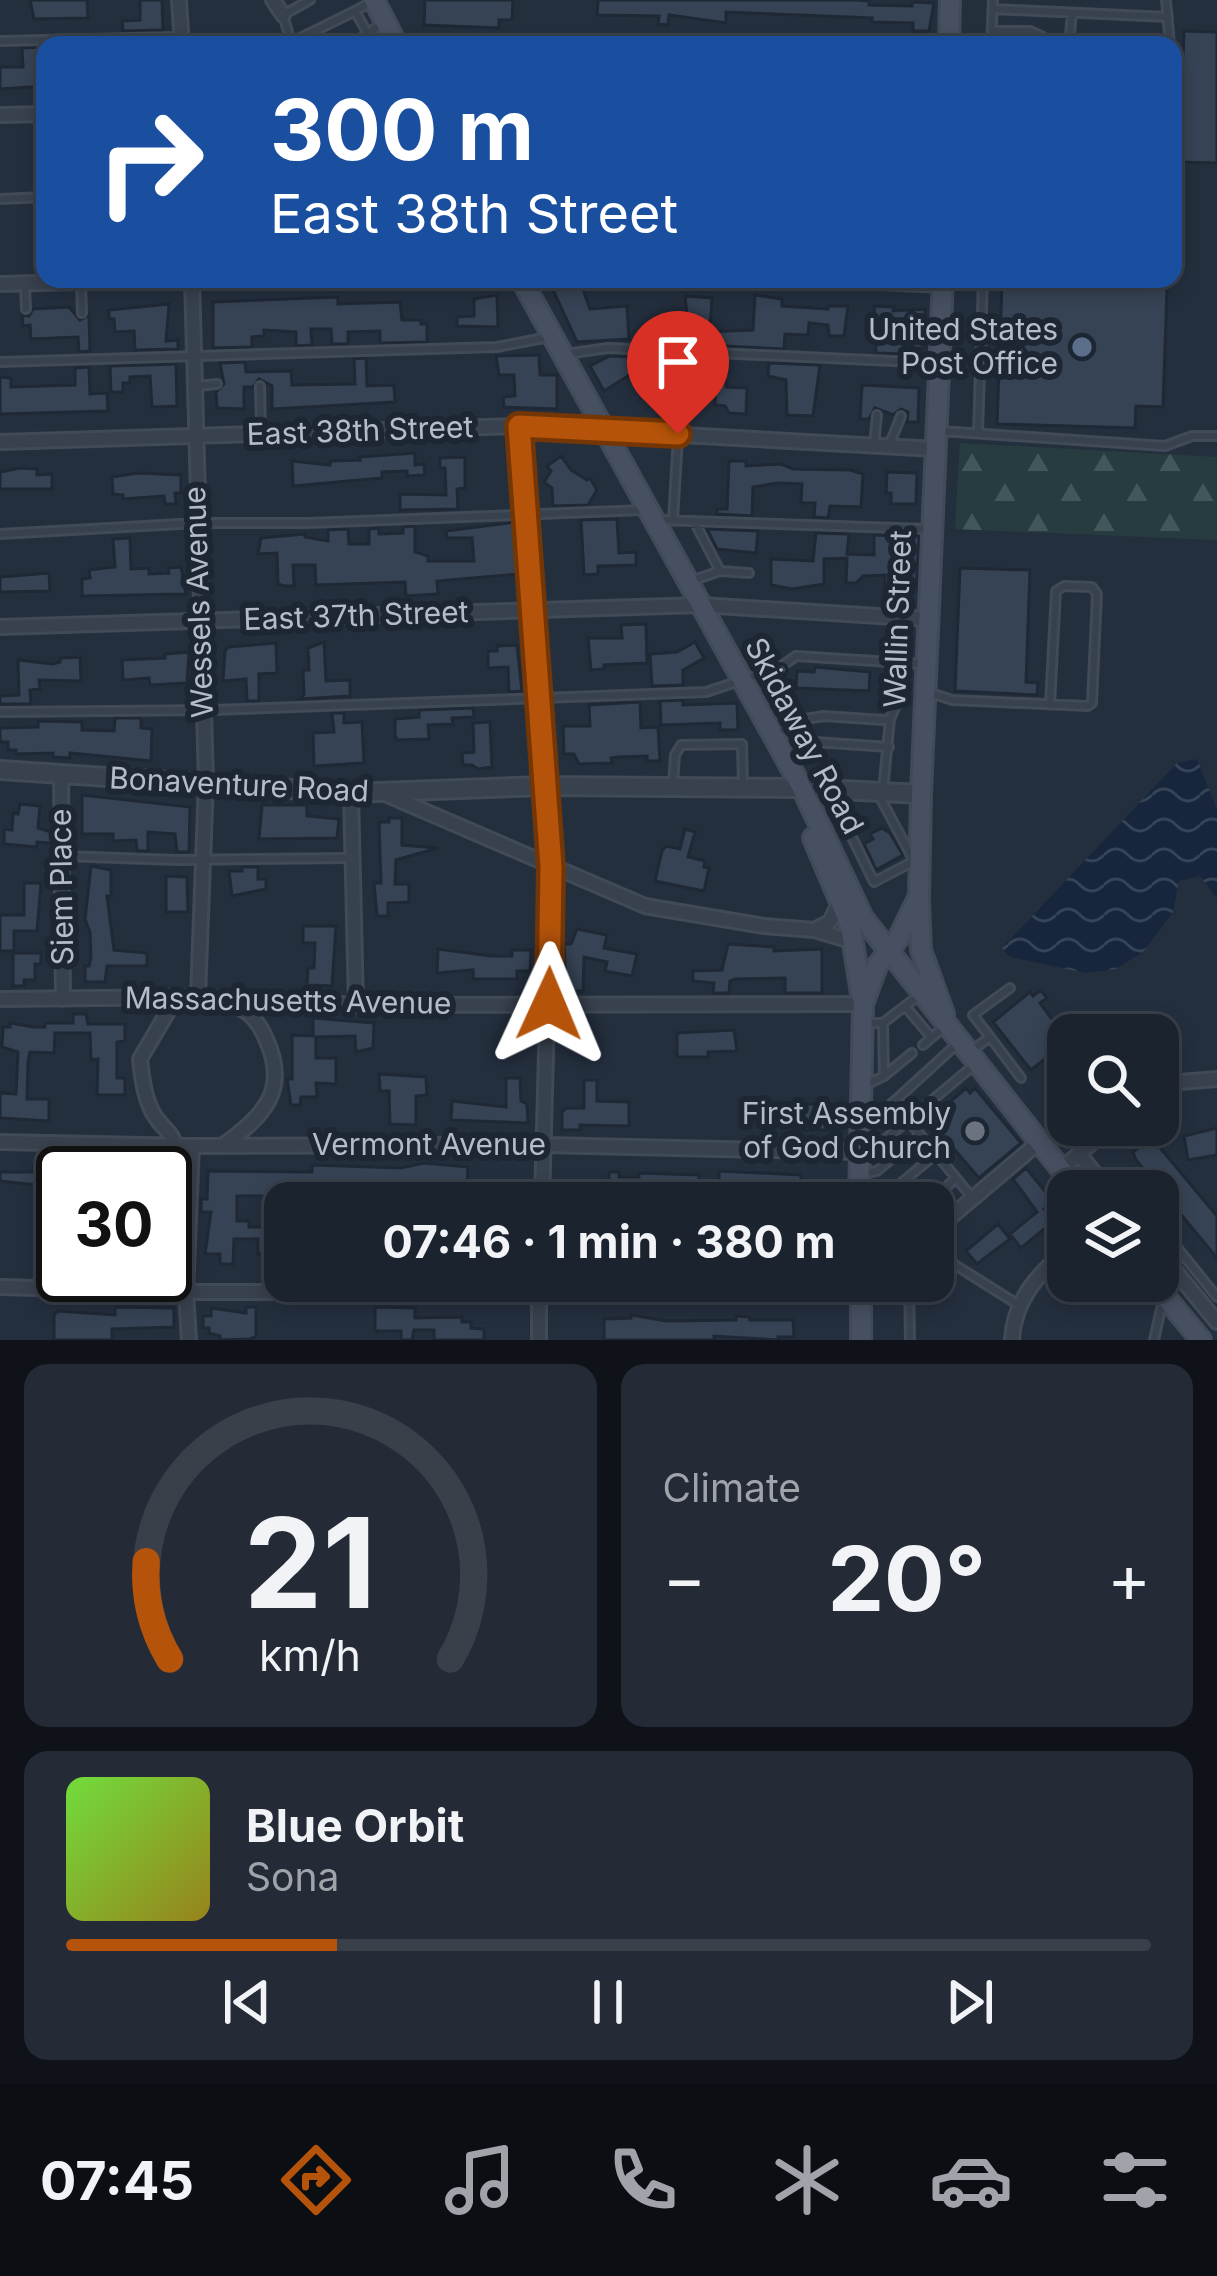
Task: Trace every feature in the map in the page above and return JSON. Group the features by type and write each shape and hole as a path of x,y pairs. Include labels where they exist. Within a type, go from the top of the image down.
{"main road":[{"path":"374,0 376,28 386,36"},
{"path":"949,36 950,0"},
{"name":"Skidaway Road","path":"526,288 603,429 658,516 688,582 802,788 863,918 913,1000 939,1031 968,1053 1060,1170"},
{"name":"Wallin Street","path":"870,1017 870,980 919,896 942,288"},
{"path":"811,808 810,827 855,942 857,983 870,1017 861,1088 859,1182"},
{"path":"919,896 921,950 939,1031"},
{"path":"861,1302 861,1340"},
{"path":"1169,1302 1201,1340"}],"street":[{"path":"179,0 182,36"},
{"path":"273,0 283,16"},
{"path":"0,115 36,114"},
{"path":"0,284 36,283"},
{"name":"Wessels Avenue","path":"194,288 187,392 193,436 206,782 198,997"},
{"path":"519,426 551,867 543,1182"},
{"name":"East 38th Street","path":"0,442 519,426 832,435 882,446 937,440"},
{"name":"East 37th Street","path":"0,627 700,604 928,619"},
{"name":"Bonaventure Road","path":"0,770 382,792 645,906 814,930 855,942"},
{"name":"Siem Place","path":"61,775 63,999"},
{"path":"382,792 673,787 921,794"},
{"path":"351,793 356,1006"},
{"path":"814,930 830,922 840,902"},
{"name":"Massachusetts Avenue","path":"0,999 198,997 356,1006 549,1004 870,1017"},
{"path":"175,1143 151,1109 140,1059 176,998"},
{"path":"224,1001 244,1009 262,1030 277,1061 275,1085 266,1106 254,1124 224,1144"},
{"path":"1179,1082 1217,1079"},
{"name":"Vermont Avenue","path":"0,1142 858,1150"},
{"path":"954,1214 1038,1143"},
{"path":"1060,1170 1088,1146"},
{"path":"1079,1154 1092,1170"},
{"path":"1012,1340 1021,1306 1047,1266"},
{"path":"1179,1275 1217,1322"},
{"path":"0,1287 36,1288"},
{"path":"192,1292 264,1291"},
{"path":"187,1302 189,1340"},
{"path":"539,1302 539,1340"}],"lane":[{"path":"289,36 283,16 310,0"},
{"path":"307,36 374,0"},
{"path":"1166,0 1169,36"},
{"path":"992,36 993,4 1168,17"},
{"path":"355,11 376,28 364,36"},
{"path":"1070,36 1072,13"},
{"path":"992,31 1030,31 1036,36"},
{"path":"0,41 36,41"},
{"path":"0,199 36,197"},
{"path":"24,283 26,310"},
{"path":"81,288 82,313"},
{"path":"978,434 983,288"},
{"path":"0,362 497,347 553,336"},
{"path":"563,355 608,348 939,364"},
{"path":"187,392 218,384"},
{"path":"260,386 261,434"},
{"path":"877,415 882,446"},
{"path":"882,446 901,416"},
{"path":"658,516 678,434"},
{"path":"937,440 978,434 1165,446 1192,436 1217,436"},
{"path":"0,534 526,512 932,529"},
{"path":"694,521 720,572"},
{"path":"688,582 720,572 749,572"},
{"path":"925,691 952,700 1050,704 1093,704 1097,594 1093,587 1064,586 1056,591 1050,704"},
{"path":"0,712 214,710 706,692 778,668 796,656 926,664"},
{"path":"845,790 845,824 874,882 918,859 883,807 890,719 898,701 895,665"},
{"path":"778,668 778,678 815,742 889,747"},
{"path":"773,736 800,720 824,716 890,719"},
{"path":"673,787 674,755 681,745 742,744 743,788"},
{"path":"62,856 352,858"},
{"path":"1010,988 973,1015 1022,1078"},
{"path":"884,1076 870,1017 913,1000"},
{"path":"923,1045 939,1031"},
{"path":"860,1115 893,1102 990,1036"},
{"path":"861,1088 912,1053"},
{"path":"858,1150 882,1142 909,1122 968,1053"},
{"path":"893,1102 973,1198"},
{"path":"859,1174 877,1171 920,1135"},
{"path":"903,1182 936,1154"},
{"path":"952,1182 956,1178"},
{"path":"1179,1250 1217,1297"},
{"path":"954,1264 1021,1306"},
{"path":"910,1302 910,1340"},
{"path":"1154,1340 1157,1302"}],"green space":[{"path":"960,443 1217,457 1217,540 955,529"}],"water":[{"path":"1197,759 1217,810 1217,898 1200,876 1179,881 1173,912 1143,952 1116,969 1086,973 1010,957 1002,948 1177,763"}],"building":[{"path":"30,0 87,0 88,18 34,19"},
{"path":"140,0 162,0 163,30 123,31 122,21 140,20"},
{"path":"425,0 513,0 512,20 499,20 499,28 424,25"},
{"path":"598,0 934,3 929,31 913,31 913,23 872,22 872,18 726,12 726,23 669,15 668,25 658,24 659,16 597,15"},
{"path":"1184,31 1217,32 1217,163 1182,162"},
{"path":"36,47 36,87 0,89 0,67 23,67 22,48"},
{"path":"582,288 590,309 627,306 629,339 577,342 553,290"},
{"name":"United States Post Office","path":"1002,288 1167,288 1163,407 1136,406 1135,428 997,424"},
{"path":"497,295 498,327 457,326 457,317 474,316 474,299"},
{"path":"755,295 782,299 782,306 848,306 844,336 829,336 828,325 809,323 808,335 785,334 784,349 703,345 703,332 753,330"},
{"path":"685,296 712,298 710,329 688,327"},
{"path":"338,297 338,304 400,302 402,320 427,324 427,342 380,343 380,331 348,332 348,344 332,344 331,329 311,329 312,345 296,346 296,332 264,330 264,336 252,337 252,347 213,348 213,302"},
{"path":"169,304 166,341 178,340 178,349 135,350 134,331 115,332 114,319 109,319 109,310"},
{"path":"874,306 894,307 893,311 925,309 926,348 906,348 906,354 876,353"},
{"path":"69,307 80,320 89,315 90,351 79,352 78,337 31,339 30,325 23,326 22,315 29,316 33,309"},
{"path":"539,355 540,375 557,375 557,409 504,407 503,397 515,396 514,375 499,375 496,356"},
{"path":"610,356 630,357 631,374 604,391 590,366"},
{"path":"366,358 367,386 394,385 395,402 272,409 272,386 259,379 253,387 244,387 244,409 217,408 216,392 224,384 220,363 245,362 246,372 291,371 292,385 355,384 354,359"},
{"path":"769,363 820,365 813,416 787,415 786,380 768,376"},
{"path":"176,364 177,406 152,407 150,376 130,377 130,383 123,383 123,392 111,392 110,366"},
{"path":"89,367 90,394 107,393 108,411 0,414 0,377 11,378 11,387 75,385 75,368"},
{"path":"716,381 726,381 726,387 747,388 746,414 729,413 725,406 715,405"},
{"path":"862,385 919,388 918,422 907,422 908,412 901,409 893,415 875,408 869,419 860,419"},
{"path":"415,453 415,465 424,464 425,475 382,472 382,478 293,486 292,461 330,465 330,461"},
{"path":"561,456 571,470 590,478 597,490 588,505 553,506 552,488 544,482 551,471 547,466"},
{"path":"465,457 465,488 457,489 458,509 400,510 400,494 446,495 440,458"},
{"path":"729,461 863,474 861,507 830,506 828,518 814,517 815,503 801,503 802,484 778,483 753,487 752,516 717,514 717,509 727,509"},
{"path":"37,469 37,475 52,474 52,489 0,489 0,472"},
{"path":"887,472 917,473 916,504 891,504"},
{"path":"181,475 176,504 165,504 164,496 123,499 113,494 112,477"},
{"path":"617,519 619,553 636,552 636,565 598,566 598,574 584,575 581,520"},
{"path":"515,522 519,574 437,581 438,594 406,596 405,582 316,585 315,565 293,565 294,586 284,586 278,584 277,553 258,554 261,538 305,534 328,541 328,530 348,529 349,544 369,544 369,529 379,528 379,534 403,533 403,527 415,526 415,552 428,556 428,561 474,561 472,538 447,538 446,531"},
{"path":"707,529 758,531 756,553 717,549"},
{"path":"816,533 849,534 847,554 874,555 874,535 919,536 916,589 910,589 909,598 885,592 885,575 846,583 847,558 824,559 824,584 792,589 771,585 771,559 813,561"},
{"path":"130,538 131,569 149,568 149,574 181,567 186,594 82,596 82,579 90,578 89,570 115,567 113,539"},
{"path":"960,568 1030,570 1026,682 1038,683 1037,695 955,691"},
{"path":"49,573 50,591 0,592 0,577"},
{"path":"646,624 647,663 591,670 588,638 622,638 621,625"},
{"path":"324,642 326,681 350,680 350,696 300,699 303,670 309,670 308,648"},
{"path":"695,642 704,658 683,670 683,685 652,686 650,654 677,652"},
{"path":"276,643 277,673 259,674 259,701 247,701 246,679 223,681 228,647"},
{"path":"517,645 522,691 509,692 508,667 488,668 488,651"},
{"path":"189,652 187,683 150,685 149,678 123,680 122,660"},
{"path":"80,657 81,681 39,680 40,689 30,690 31,704 0,704 0,696 19,695 18,660 53,664 60,658"},
{"path":"815,667 870,672 869,691 796,688 797,671 814,672"},
{"path":"683,700 683,705 737,703 738,730 720,730 720,723 661,725 660,701"},
{"path":"640,702 641,728 658,727 660,761 647,761 647,756 618,757 611,758 612,763 579,764 574,754 564,754 563,726 590,726 589,705"},
{"path":"473,708 474,717 428,725 429,739 397,740 395,735 395,719 419,717 419,710"},
{"path":"332,713 344,713 344,723 362,722 364,763 314,766 313,733 334,732"},
{"path":"115,718 141,718 141,728 152,729 151,761 70,753 70,758 53,757 53,753 16,754 8,750 8,742 0,742 0,728 38,727 38,721 82,722 82,730 114,731"},
{"path":"490,722 492,767 463,765 462,753 474,752 473,723"},
{"path":"82,795 190,807 189,852 177,852 175,834 148,832 148,851 137,851 136,840 82,834"},
{"path":"20,804 40,806 38,828 51,832 51,843 37,842 37,847 4,844 4,829 12,830 13,813 18,814"},
{"path":"262,805 307,805 307,816 339,819 337,838 259,839"},
{"path":"389,818 402,818 402,845 438,848 396,860 395,884 409,884 409,902 388,903 388,916 377,916 374,883 381,883 379,822 389,822"},
{"path":"882,828 903,855 876,870 864,844"},
{"path":"685,829 695,832 688,857 705,861 704,867 709,868 704,891 655,881 662,851 666,846 680,849"},
{"path":"91,866 111,870 111,896 107,896 114,950 147,953 147,966 107,966 105,982 85,982 85,966 91,957 85,919"},
{"path":"242,867 258,867 258,879 266,879 266,889 232,896 229,871 242,871"},
{"path":"166,876 187,877 188,912 166,912"},
{"path":"24,883 41,883 37,931 14,931 14,951 0,951 0,915 24,915"},
{"path":"303,926 336,926 332,986 307,985 308,968 314,968 315,943 303,943"},
{"path":"577,929 607,935 604,948 637,954 632,976 605,971 607,962 584,957 583,991 566,991 564,944 571,944"},
{"path":"728,944 774,947 774,951 822,949 822,993 785,993 785,978 735,979 730,981 729,993 713,993 714,983 693,981 693,971 722,970"},
{"path":"438,949 491,956 531,950 530,971 517,971 517,979 473,979 473,970 437,973"},
{"path":"13,953 41,953 35,980 13,986"},
{"path":"1041,990 1047,998 1040,1003 1048,1014 1047,1057 1031,1070 993,1022 1030,992 1033,996"},
{"path":"73,1014 86,1014 88,1024 125,1024 125,1041 117,1042 117,1078 125,1078 125,1095 97,1095 98,1059 91,1060 90,1033 55,1033 54,1053 30,1052 28,1062 27,1099 49,1099 49,1121 0,1118 0,1093 16,1094 18,1052 2,1047 3,1027 73,1023"},
{"path":"313,1018 374,1023 373,1048 356,1052 355,1036 316,1037 316,1058 336,1058 336,1084 316,1083 317,1097 301,1097 300,1105 291,1105 287,1079 292,1079 292,1035 313,1036"},
{"path":"734,1030 737,1051 677,1057 677,1033"},
{"path":"379,1074 426,1077 427,1095 416,1096 416,1125 390,1124 389,1091 380,1091"},
{"path":"506,1078 520,1078 528,1123 451,1120 452,1101 506,1107"},
{"path":"584,1080 597,1080 597,1101 629,1102 629,1126 580,1125 580,1130 562,1130 566,1108 584,1108"},
{"name":"First Assembly of God Church","path":"966,1088 970,1093 975,1088 1021,1143 979,1178 929,1120"},
{"path":"794,1104 832,1104 837,1125 832,1130 794,1130"},
{"path":"1217,1128 1217,1155 1188,1160 1184,1136"},
{"path":"1140,1146 1159,1146 1179,1170 1144,1170 1133,1152"},
{"path":"36,1159 36,1185 0,1181 0,1172 32,1172"},
{"path":"424,1163 468,1167 467,1182 264,1182 264,1196 237,1196 237,1221 264,1227 264,1254 258,1254 258,1239 234,1239 233,1264 220,1264 220,1254 205,1254 211,1212 201,1212 201,1199 207,1199 208,1171 312,1172 312,1165 401,1168"},
{"path":"1026,1168 1047,1194 1047,1227 1021,1248 1010,1234 1037,1212 1013,1179"},
{"path":"719,1171 801,1175 801,1182 719,1182"},
{"path":"1179,1171 1217,1216 1217,1258 1179,1212"},
{"path":"609,1172 619,1172 619,1177 699,1175 699,1182 609,1182"},
{"path":"998,1224 1010,1239 977,1264 966,1251"},
{"path":"115,1307 174,1308 174,1327 112,1329 112,1340 54,1340 58,1311 115,1315"},
{"path":"246,1307 256,1307 256,1336 250,1339 220,1340 203,1328 203,1316 211,1316 211,1308 246,1313"},
{"path":"375,1307 415,1308 415,1318 462,1317 462,1322 471,1322 471,1328 484,1329 484,1340 434,1340 434,1330 414,1330 412,1340 401,1340 401,1331 375,1331"},
{"path":"631,1315 667,1321 736,1320 736,1316 793,1320 794,1337 604,1340 604,1319"}],"place":[{"name":"United States Post Office","path":"1082,347"},
{"name":"First Assembly of God Church","path":"975,1131"}],"route":[{"path":"549,1004 551,867 519,426 678,434"}]}
